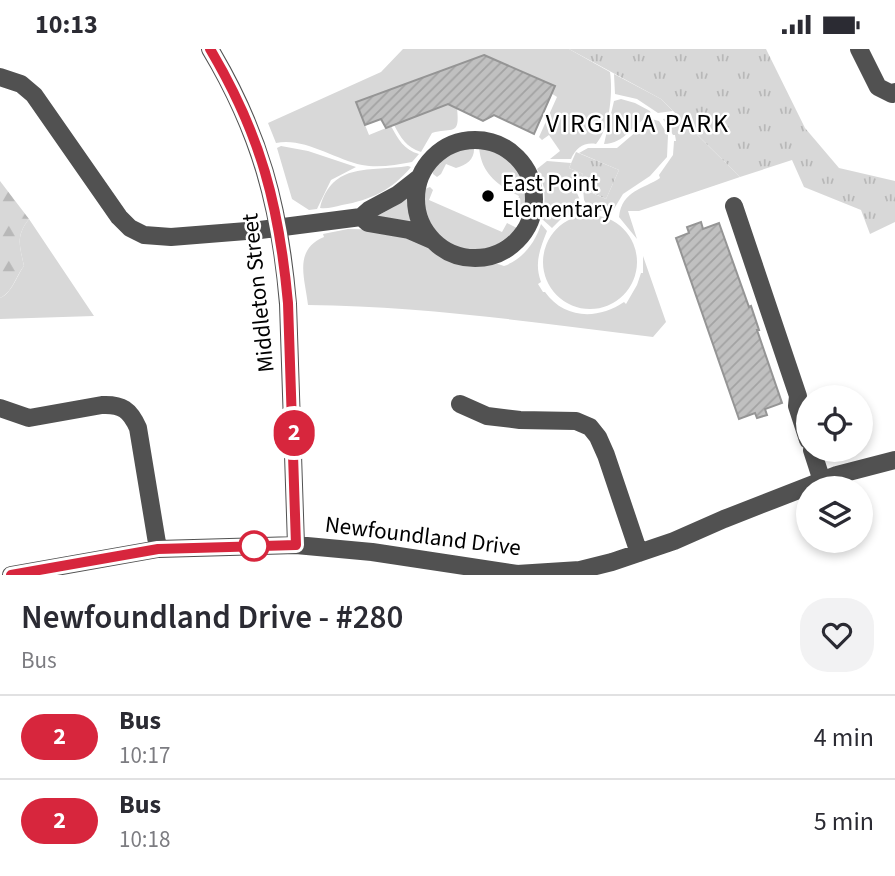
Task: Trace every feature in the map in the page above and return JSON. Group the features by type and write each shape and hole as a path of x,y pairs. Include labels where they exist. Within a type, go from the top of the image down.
{"street":[{"name":"Middleton Street","path":"210,49 236,95 260,150 274,201 288,303 296,545"},
{"path":"859,49 878,87 892,94 895,92"},
{"path":"0,77 22,84 34,95 119,217 130,228 144,235 171,237 361,217 397,195 419,177 429,160 459,142 494,143 522,162 530,174 533,186 532,211 520,235 507,248 491,256 459,257 444,251 432,240 422,224 417,197 419,177"},
{"path":"734,207 796,393"},
{"path":"361,217 368,223 408,230 432,240"},
{"path":"460,404 487,417 576,421 590,427 606,455 639,553"},
{"path":"0,408 29,418 102,405 122,407 130,412 138,428 158,549"},
{"name":"Newfoundland Drive","path":"839,476 895,460"},
{"name":"Newfoundland Drive","path":"11,575 158,549 296,545 397,556 466,571 517,574 580,570 674,541 796,492"}],"green space":[{"path":"403,49 569,49 610,72 611,99 605,129 596,144 581,147 571,159 550,159 560,151 549,135 542,140 539,137 557,97 551,93 554,86 484,55 356,102 369,135 391,126 405,147 419,154 412,162 368,166 297,143 276,143 268,123 381,72"},
{"path":"569,49 766,49 805,128 839,168 895,181 895,222 870,234 861,210 804,187 792,160 740,177 661,99"},
{"path":"614,74 661,99 673,111 658,113 637,99 615,94"},
{"path":"621,99 650,111 651,115 618,141 604,144 614,101"},
{"path":"448,104 457,108 456,127 432,133 421,152 404,141 394,125"},
{"path":"678,116 740,177 639,211 628,211 637,239 619,217 621,208 624,201 635,191 660,178 659,175 673,155 676,141 675,135 663,119"},
{"path":"651,119 659,121 668,135 667,157 650,176 623,194 612,212 590,210 584,200 583,189 606,199 619,170 579,153 588,148 617,148"},
{"path":"281,146 308,151 356,167 331,180 317,209 309,210 292,199 277,148"},
{"path":"474,147 472,158 467,163 456,168 446,164 441,174 437,177 433,174 432,167 446,155 462,148"},
{"path":"479,147 499,154 517,169 527,188 525,210 517,212 514,209 519,196 491,177 483,164"},
{"path":"576,152 619,170 606,199 578,186 583,174 569,168"},
{"path":"547,161 571,163 569,168 583,174 577,193 584,210 563,217 552,228 542,219 544,193 537,169"},
{"path":"411,167 396,182 372,197 331,208 320,208 326,193 334,182 343,176 367,170"},
{"path":"0,181 29,219 20,237 24,266 11,288 0,298"},
{"path":"430,187 433,190 429,200 502,232 507,223 517,228 502,243 486,251 468,253 452,249 438,240 428,227 422,210 422,190"},
{"path":"412,193 419,225 377,216 394,207"},
{"path":"590,215 608,219 623,229 633,244 637,262 633,280 623,295 608,305 590,309 572,305 557,295 547,280 543,262 547,244 557,229 572,219"},
{"path":"29,219 94,316 0,319 0,298 11,289 24,266 20,237"},
{"path":"541,224 547,231 539,256 541,282 538,284 553,301 571,312 593,314 624,302 626,304 643,273 643,256 666,322 653,337 395,308 308,305 303,266 308,249 324,237 323,234 348,229 391,230 457,260 471,263 489,261 504,266 527,249"}],"building":[{"name":"East Point Elementary","path":"484,55 555,86 534,134 494,115 483,121 448,104 386,128 381,119 365,125 356,102"},
{"path":"701,222 703,229 719,223 749,307 751,306 782,403 765,409 767,415 757,418 755,413 739,419 676,238 689,233 687,227"}],"bus line":[{"name":"2","path":"11,575 158,549 296,545 288,303 274,201 260,150 249,123 210,49"}],"place":[{"name":"East Point Elementary","path":"488,196"}],"district":[{"name":"VIRGINIA PARK","path":"638,123"}]}
